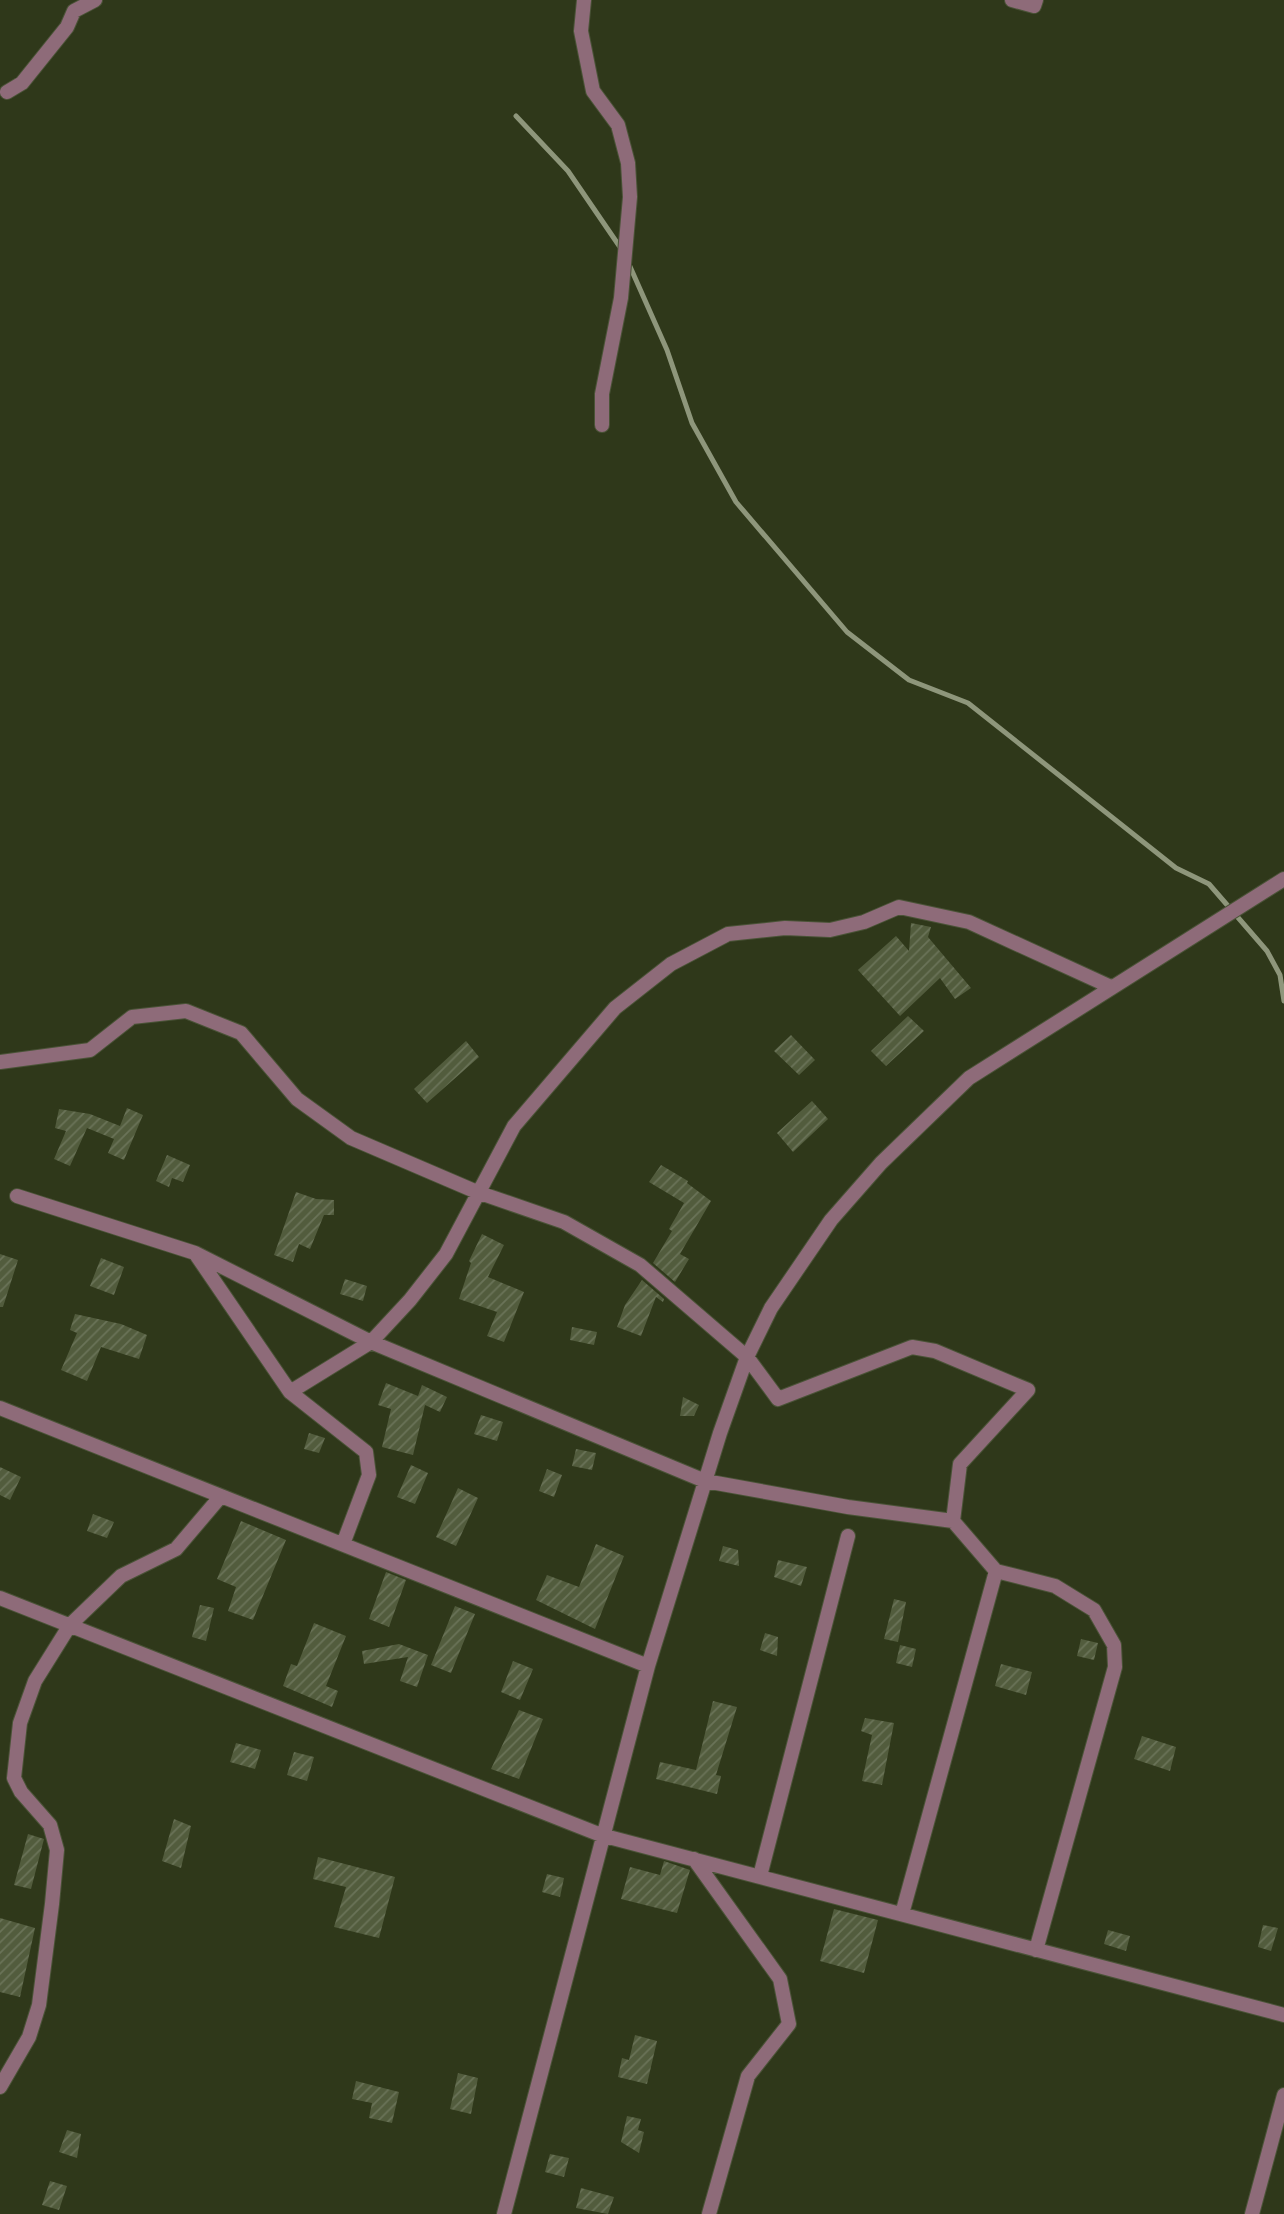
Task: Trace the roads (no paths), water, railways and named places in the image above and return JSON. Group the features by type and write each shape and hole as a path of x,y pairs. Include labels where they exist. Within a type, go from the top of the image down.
{"street":[{"path":"7,92 22,83 67,27 74,11 95,0"},
{"path":"584,0 582,31 593,91 618,125 628,163 630,197 620,308 602,394 602,425"},
{"path":"1012,0 1034,6 1036,0"},
{"path":"504,2214 601,1835 648,1666 705,1481 747,1357 771,1308 797,1264 881,1163 969,1078 1284,879"},
{"path":"290,1392 371,1342 410,1300 446,1254 514,1126 615,1008 671,964 728,934 785,928 830,930 864,922 900,907 969,922 1111,987"},
{"path":"0,1062 90,1050 132,1017 186,1011 241,1034 297,1099 351,1138 477,1192 564,1222 640,1265 747,1357 778,1399 912,1347 935,1351 1028,1390 960,1464 953,1521"},
{"path":"17,1196 195,1253 371,1342 705,1481 848,1507 953,1521 996,1571 1055,1586 1094,1610 1114,1645 1115,1668 1036,1950"},
{"path":"195,1253 290,1392 366,1452 369,1475 343,1544"},
{"path":"0,1408 648,1666"},
{"path":"0,2087 29,2037 39,2005 57,1850 50,1825 21,1792 14,1779 20,1723 35,1681 70,1625 121,1576 176,1549 221,1496"},
{"path":"760,1876 848,1536"},
{"path":"902,1914 996,1571"},
{"path":"0,1598 601,1835 1284,2015"},
{"path":"694,1859 780,1979 789,2024 748,2076 709,2214"},
{"path":"1252,2214 1284,2095"}],"waterway":[{"path":"516,116 568,171 622,250"},
{"path":"628,262 667,350 692,423 736,502 847,632 909,680 968,703 1176,868 1209,884 1267,951 1280,975 1284,1001"}]}
